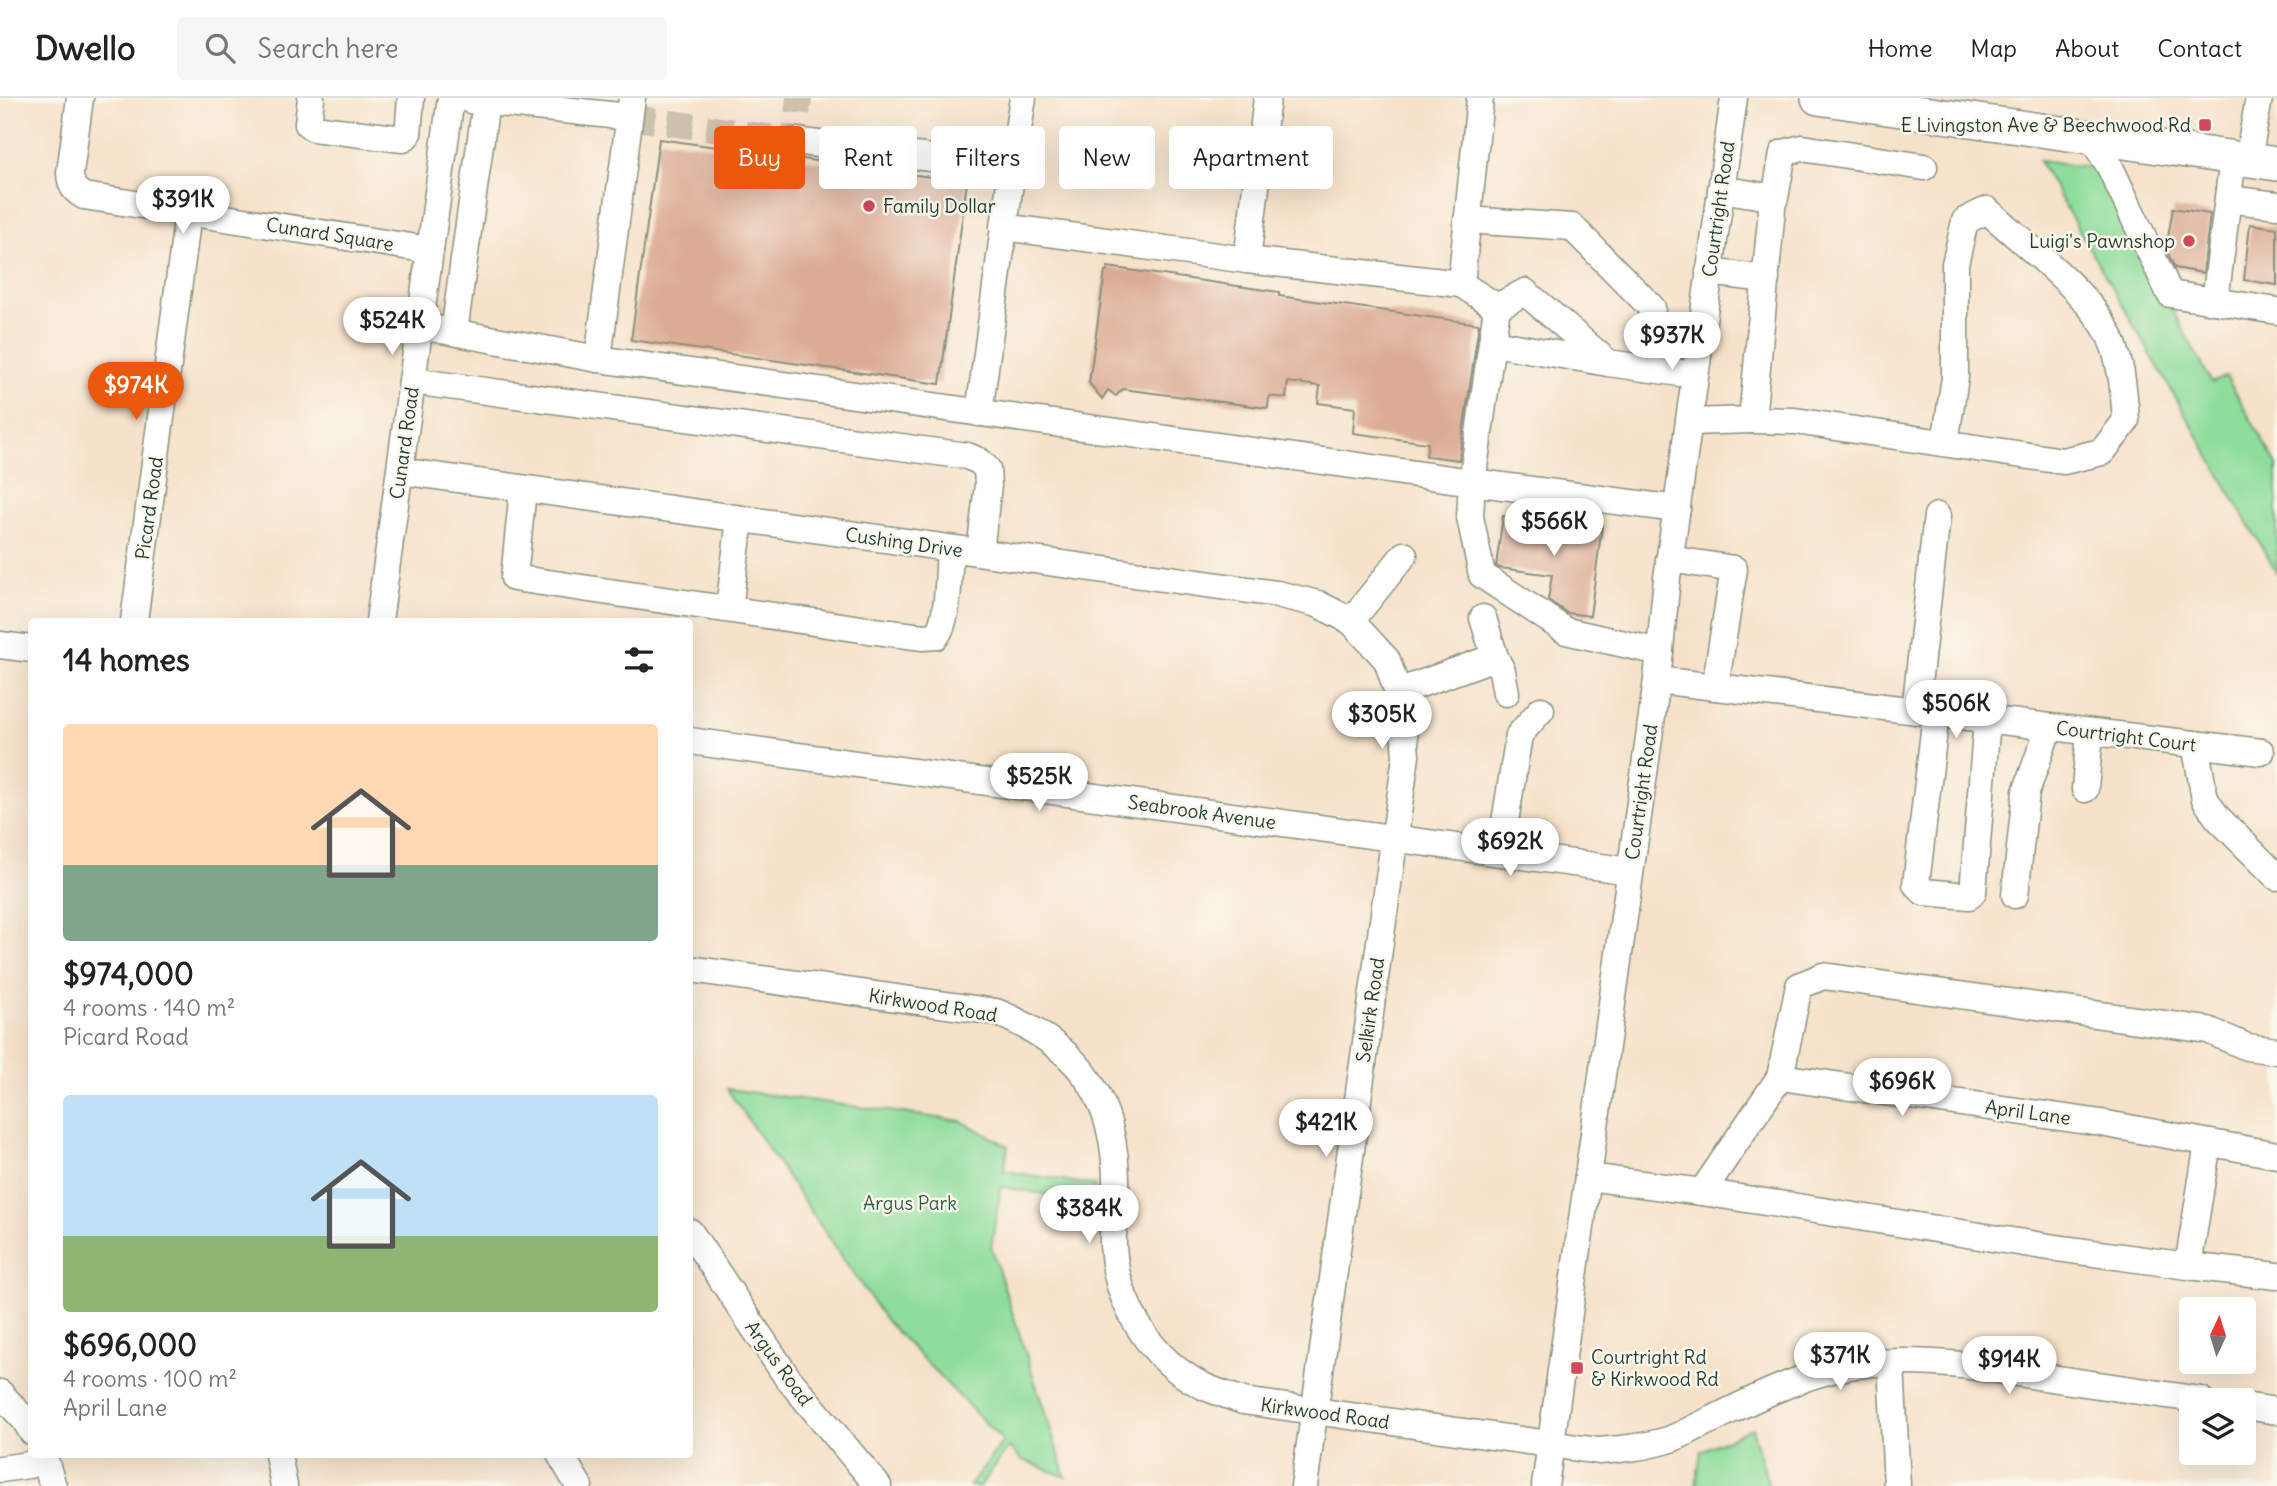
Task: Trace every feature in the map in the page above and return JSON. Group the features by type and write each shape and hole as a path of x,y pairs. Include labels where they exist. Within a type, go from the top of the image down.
{"main road":[{"path":"1818,98 1861,101 2253,160"}],"street":[{"name":"Cunard Square","path":"80,98 70,173 71,185 76,192 84,196 430,250"},
{"path":"311,98 307,124 313,128 403,139 408,134 411,98"},
{"name":"Cunard Road","path":"379,618 451,98"},
{"path":"451,98 630,108 598,359"},
{"path":"1019,126 1023,98"},
{"path":"1247,260 1268,98"},
{"path":"1461,284 1480,98"},
{"name":"Courtright Road","path":"1545,1486 1657,680 1669,559 1734,98"},
{"path":"2215,301 2228,198 2253,160 2259,98"},
{"path":"454,332 486,102"},
{"path":"2091,137 2109,165 2169,295 2277,311"},
{"path":"805,142 931,158"},
{"path":"1752,420 1773,198 1783,153 1802,148 1924,167"},
{"path":"979,414 1009,189"},
{"path":"1721,189 1773,198"},
{"path":"2228,198 2277,205"},
{"path":"1689,422 1795,421 2063,461 2102,452 2126,421 2123,377 2106,329 2079,295 1987,210 1965,222 1955,264 1955,377 1945,443"},
{"path":"1468,220 1572,227 1652,308 1647,368"},
{"path":"1003,227 1247,260 1461,284 1497,307"},
{"name":"Picard Road","path":"134,618 186,229"},
{"path":"1709,272 1766,279"},
{"path":"1497,307 1525,292 1608,363"},
{"path":"1497,307 1469,517 1482,575 1566,631 1660,652"},
{"path":"420,326 598,359 1677,509"},
{"path":"1493,343 1608,363 1696,374"},
{"path":"412,381 967,456 987,468 988,485 980,552"},
{"name":"Cushing Drive","path":"400,471 1277,594 1318,604 1351,621 1387,660"},
{"path":"523,489 514,578 923,637 936,636 942,628 950,548"},
{"path":"1937,516 1925,713 1927,777 1916,884 1924,892 1969,896 1973,892 1987,720"},
{"path":"729,609 740,519"},
{"path":"1351,621 1404,555"},
{"path":"1669,559 1734,569 1715,687"},
{"path":"1483,618 1502,671 1506,693"},
{"path":"0,645 28,648"},
{"path":"1398,692 1495,657"},
{"name":"Selkirk Road","path":"1304,1486 1406,756 1402,705 1387,660"},
{"name":"Courtright Court","path":"1657,680 2261,752"},
{"path":"1500,853 1519,735 1541,709"},
{"path":"2014,895 2026,792 2049,727"},
{"path":"2085,789 2090,732"},
{"name":"Seabrook Avenue","path":"693,741 1630,872"},
{"path":"2195,744 2205,799 2217,817 2277,877"},
{"name":"Kirkwood Road","path":"693,969 996,1012 1035,1030 1068,1055 1095,1090 1104,1111 1115,1152 1116,1197 1112,1245 1120,1289 1139,1328 1167,1362 1202,1386 1243,1401 1599,1451 1635,1448 1669,1440 1783,1386 1847,1366 1924,1361 2179,1397"},
{"path":"1702,1192 1780,1077 1799,986 1823,975 2208,1030 2247,1046 2277,1052"},
{"name":"April Lane","path":"1780,1077 2101,1123 2277,1155"},
{"path":"2189,1266 2208,1143"},
{"path":"1588,1177 1702,1192 2049,1247 2277,1276"},
{"name":"Argus Road","path":"693,1237 786,1377 878,1486"},
{"path":"1891,1363 1897,1486"},
{"path":"0,1393 28,1425"},
{"path":"2256,1408 2277,1411"},
{"path":"0,1469 29,1465 41,1458"},
{"path":"45,1458 53,1486"},
{"path":"279,1458 284,1486"},
{"path":"562,1458 579,1486"}],"green space":[{"path":"2039,161 2095,168 2212,383 2226,376 2277,465 2277,573"},
{"name":"Argus Park","path":"727,1089 961,1121 1008,1146 1004,1171 1095,1185 1093,1202 1001,1187 991,1247 1066,1477 1022,1460 1009,1447 980,1486 970,1486 1003,1441 886,1321"},
{"path":"1752,1428 1769,1486 1696,1486 1701,1451"}],"building":[{"path":"659,139 714,147 714,189 805,189 805,159 819,161 819,189 917,189 917,175 931,177 931,189 966,189 940,384 631,340"},
{"name":"Luigi's Pawnshop","path":"2173,208 2210,214 2203,273 2175,268 2166,249"},
{"path":"2250,224 2277,228 2277,285 2244,280"},
{"path":"1108,267 1279,292 1279,296 1479,324 1459,460 1426,456 1428,443 1353,433 1355,408 1318,403 1320,386 1288,382 1286,398 1269,396 1268,408 1123,389 1116,396 1108,390 1102,399 1089,383 1105,271 1107,272"},
{"path":"1503,516 1569,526 1570,522 1602,526 1590,616 1567,613 1548,600 1552,575 1496,566"}],"tunnel":[{"path":"629,117 794,141 799,98"}],"place":[{"name":"E Livingston Ave & Beechwood Rd","path":"2205,125"},
{"name":"Family Dollar","path":"869,206"},
{"name":"Luigi's Pawnshop","path":"2189,241"},
{"name":"Courtright Rd & Kirkwood Rd","path":"1577,1368"}]}
